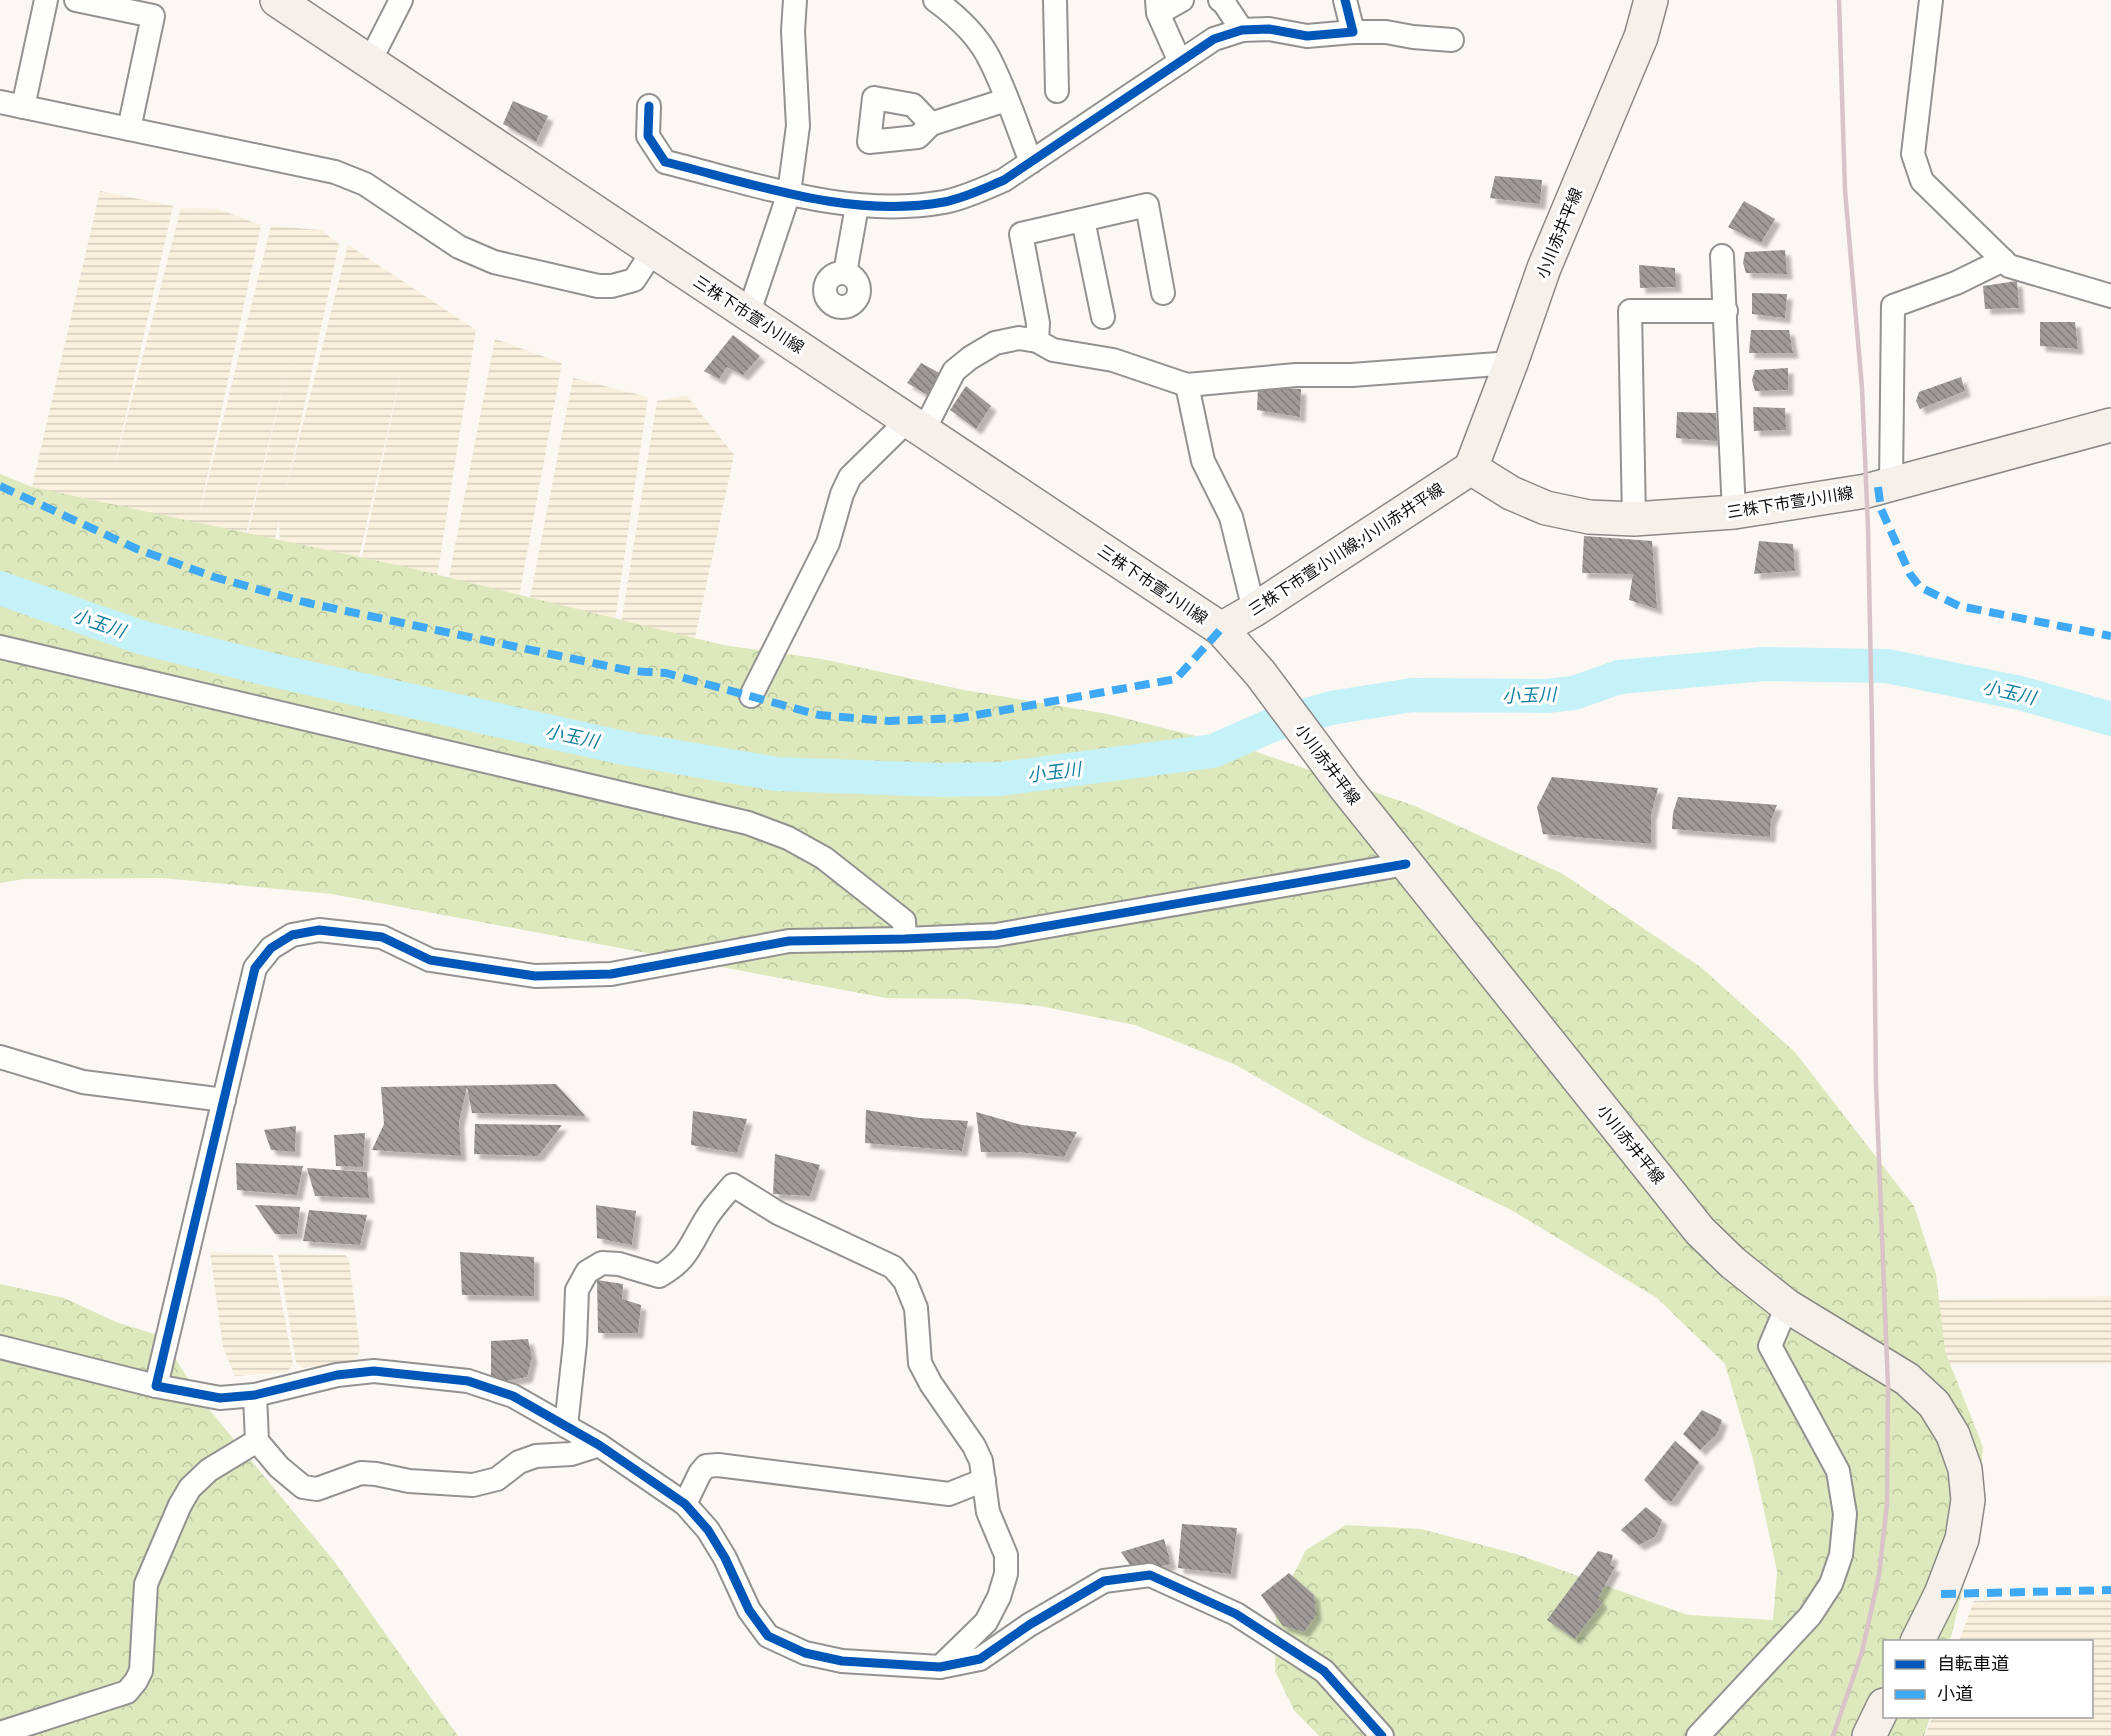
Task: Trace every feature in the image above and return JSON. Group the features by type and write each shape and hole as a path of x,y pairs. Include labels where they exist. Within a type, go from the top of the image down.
{"main road":[{"name":"三株下市萱小川線","path":"277,0 1221,629"},
{"name":"小川赤井平線","path":"1471,468 1544,268 1641,37 1651,0"},
{"name":"三株下市萱小川線","path":"1471,468 1511,493 1546,508 1589,517 1634,519 1734,512 1866,491 2111,425"},
{"name":"三株下市萱小川線;小川赤井平線","path":"1221,629 1254,610 1471,468"},
{"name":"小川赤井平線","path":"1221,629 1260,673 1345,787 1700,1231 1733,1263 1787,1306 1907,1379 1934,1404 1953,1435 1965,1469 1968,1500 1962,1539 1941,1594 1918,1640"},
{"path":"1869,1736 1883,1707"}],"street":[{"path":"24,107 45,0"},
{"path":"76,0 153,16 129,129"},
{"path":"370,61 401,0"},
{"path":"748,315 789,193 798,126 795,0"},
{"path":"935,0 959,7 972,33 991,60 1031,162"},
{"path":"1180,62 1158,7 1182,0"},
{"path":"1220,0 1242,30"},
{"path":"1345,0 1353,32"},
{"path":"1931,0 1913,154 1922,181 2009,266 2111,296"},
{"path":"1049,1 1057,91"},
{"path":"649,106 648,136 665,162 789,193 857,206 885,208 946,201 1004,180 1214,39 1242,30 1269,28 1307,36 1386,32 1452,40"},
{"path":"931,124 1006,100"},
{"path":"0,102 335,172 365,184 459,247 494,262 598,286 612,286 634,280 653,251"},
{"path":"1037,341 1038,323 1021,234 1146,205 1164,293"},
{"path":"845,273 857,206"},
{"path":"1083,220 1103,317"},
{"path":"1722,256 1734,512"},
{"path":"1891,484 1893,306 1956,283 2003,260"},
{"path":"1634,519 1630,311 1726,311"},
{"path":"751,696 828,543 842,494 850,477 916,425 954,371 995,343 1019,338 1037,341 1053,350 1113,360 1187,385 1296,375 1352,375 1511,363"},
{"path":"1187,385 1203,461 1231,517 1254,610"},
{"path":"0,647 748,823 788,838 824,858 904,921 905,939"},
{"path":"156,1386 255,968 271,948 292,935 319,930 382,937 430,960 535,976 611,975 789,941 996,935 1406,864"},
{"path":"0,1057 83,1082 224,1100"},
{"path":"566,1426 575,1343 577,1290 587,1272 602,1263 619,1264 659,1276 669,1271 687,1255 707,1217 733,1185 778,1213 893,1268 905,1281 916,1308 920,1363 930,1384 974,1446 981,1461 988,1512 1006,1555 1006,1574 999,1597 986,1622 940,1667"},
{"path":"1698,1736 1810,1616 1831,1584 1841,1555 1845,1514 1838,1471 1770,1346 1787,1306"},
{"path":"0,1347 156,1386 220,1398 255,1395 337,1375 374,1371 468,1382 513,1396 599,1445 685,1504 708,1530 725,1558 749,1610 768,1636 805,1653 842,1661 940,1667 980,1659 1029,1625 1104,1581 1150,1575 1236,1614 1324,1671 1382,1736"},
{"path":"255,1395 256,1441 279,1467 303,1487 317,1489 360,1473 409,1480 474,1485 497,1479 519,1462 536,1456 571,1454 599,1445"},
{"path":"0,1733 127,1692 136,1682 141,1671 146,1584 180,1505 190,1488 209,1470 256,1441"},
{"path":"685,1504 700,1473 706,1466 718,1465 949,1494 984,1480"}],"shaded area":[{"path":"100,191 173,206 113,472 181,208 218,209 261,225 198,520 271,226 321,230 339,244 286,491 348,245 476,330 431,614 281,580 279,520 266,580 243,571 248,532 289,362 238,565 32,487","holes":["403,364 362,557 353,583"]},
{"path":"495,339 562,363 513,629 442,613"},
{"path":"573,378 648,397 611,647 522,639"},
{"path":"686,395 734,455 688,671 616,655 657,401"},
{"path":"210,1252 273,1255 293,1364 287,1372 235,1376 223,1347"},
{"path":"278,1254 345,1255 349,1259 360,1351 354,1361 303,1368 296,1362"},
{"path":"2111,1296 2111,1364 1948,1364 1905,1301"},
{"path":"2111,1595 2111,1736 1925,1736 1932,1718 2093,1718 2093,1640 1959,1640 1974,1601"}],"green space":[{"path":"0,474 32,487 406,567 723,645 822,659 964,690 1108,714 1251,750 1415,806 1563,874 1702,968 1795,1052 1914,1206 1936,1274 1945,1351 1983,1447 1975,1540 1950,1640 1883,1640 1883,1718 1930,1718 1924,1736 1319,1736 1294,1710 1275,1671 1276,1609 1306,1550 1346,1525 1421,1529 1516,1554 1688,1615 1773,1620 1777,1571 1753,1459 1725,1364 1657,1298 1511,1210 1365,1139 1236,1065 1135,1025 1040,1006 965,999 886,998 332,894 162,878 25,879 0,883"},
{"path":"0,1284 64,1298 116,1322 161,1336 203,1402 334,1561 458,1736 0,1736"}],"building":[{"path":"513,101 548,116 536,142 503,124"},
{"path":"1495,176 1542,180 1540,204 1490,198"},
{"path":"1744,201 1775,219 1761,243 1728,227"},
{"path":"1785,250 1787,274 1746,273 1743,263 1745,252"},
{"path":"1639,265 1675,268 1676,287 1640,288"},
{"path":"2017,281 2019,308 1985,309 1983,286"},
{"path":"1752,293 1787,294 1785,318 1752,314"},
{"path":"2040,322 2075,322 2078,349 2040,346"},
{"path":"1751,330 1789,330 1793,353 1749,353"},
{"path":"733,335 760,356 743,375 727,367 719,379 704,371"},
{"path":"921,363 945,376 933,398 907,383"},
{"path":"1788,368 1788,390 1755,391 1752,380 1755,370"},
{"path":"1961,377 1965,391 1920,409 1916,401 1919,392"},
{"path":"966,386 991,406 976,429 950,410"},
{"path":"1258,387 1301,389 1300,417 1257,410"},
{"path":"1753,407 1785,408 1786,430 1754,431"},
{"path":"1677,412 1716,413 1717,441 1676,438"},
{"path":"1584,536 1652,541 1657,609 1629,600 1633,574 1582,573"},
{"path":"1759,541 1793,544 1795,571 1754,574"},
{"path":"1552,777 1658,788 1651,815 1651,844 1543,834 1537,807"},
{"path":"1678,797 1777,805 1771,820 1770,837 1672,829 1673,813"},
{"path":"556,1084 585,1116 472,1113 467,1087 459,1122 461,1156 372,1150 384,1124 381,1087"},
{"path":"866,1110 920,1118 968,1121 962,1151 865,1143"},
{"path":"693,1111 747,1119 737,1153 691,1145"},
{"path":"976,1112 1022,1125 1077,1132 1064,1157 1018,1152 981,1152"},
{"path":"475,1124 562,1125 538,1156 474,1154"},
{"path":"296,1126 295,1152 271,1150 264,1130"},
{"path":"365,1133 363,1167 336,1166 334,1135"},
{"path":"775,1154 820,1165 810,1196 773,1194"},
{"path":"236,1163 303,1166 297,1195 237,1190"},
{"path":"307,1168 367,1172 369,1198 315,1196"},
{"path":"255,1205 300,1207 297,1234 275,1234"},
{"path":"596,1205 636,1211 632,1245 597,1238"},
{"path":"309,1210 367,1215 360,1245 303,1241"},
{"path":"460,1252 534,1257 534,1296 462,1295"},
{"path":"597,1280 623,1284 622,1299 641,1305 638,1333 598,1333"},
{"path":"528,1339 532,1357 527,1377 505,1381 491,1378 491,1341"},
{"path":"1702,1410 1722,1420 1717,1434 1700,1450 1683,1434"},
{"path":"1675,1441 1699,1462 1672,1501 1664,1500 1644,1480"},
{"path":"1646,1507 1662,1520 1656,1536 1639,1545 1621,1530"},
{"path":"1182,1524 1237,1528 1231,1574 1178,1568"},
{"path":"1164,1539 1171,1564 1135,1572 1121,1552"},
{"path":"1598,1551 1613,1555 1610,1565 1615,1567 1598,1598 1602,1603 1575,1639 1547,1620"},
{"path":"1289,1573 1314,1595 1316,1615 1304,1632 1283,1626 1261,1595"}],"waterway":[{"name":"小玉川","path":"0,588 140,637 272,670 624,748 777,774 941,780 1000,779 1213,751 1272,725 1331,708 1412,695 1546,696 1574,693 1619,677 1764,664 1887,666 2020,693 2111,719"}],"railway":[{"path":"1833,1736 1862,1652 1879,1575 1887,1504 1888,1387 1876,1084 1868,527 1862,388 1845,190 1839,0"}],"marked path":[{"path":"0,486 137,549 214,577 308,603 631,671 666,673 819,715 889,721 960,718 1176,679 1221,629"},
{"path":"1878,487 1881,509 1910,574 1920,587 1959,606 2111,636"},
{"path":"1941,1594 2111,1590"}],"cycle path":[{"path":"649,106 648,136 665,162 768,189 838,203 909,206 944,202 1004,180 1214,39 1242,30 1269,29 1307,36 1353,32 1345,0"},
{"path":"1382,1736 1324,1671 1236,1614 1150,1575 1104,1581 1029,1625 980,1659 940,1667 842,1661 805,1653 768,1636 749,1610 725,1558 708,1530 685,1504 599,1445 513,1396 468,1381 374,1371 337,1375 255,1395 220,1398 156,1386 255,968 271,948 292,935 319,930 382,937 430,960 535,976 611,974 789,941 996,935 1406,864"}]}
